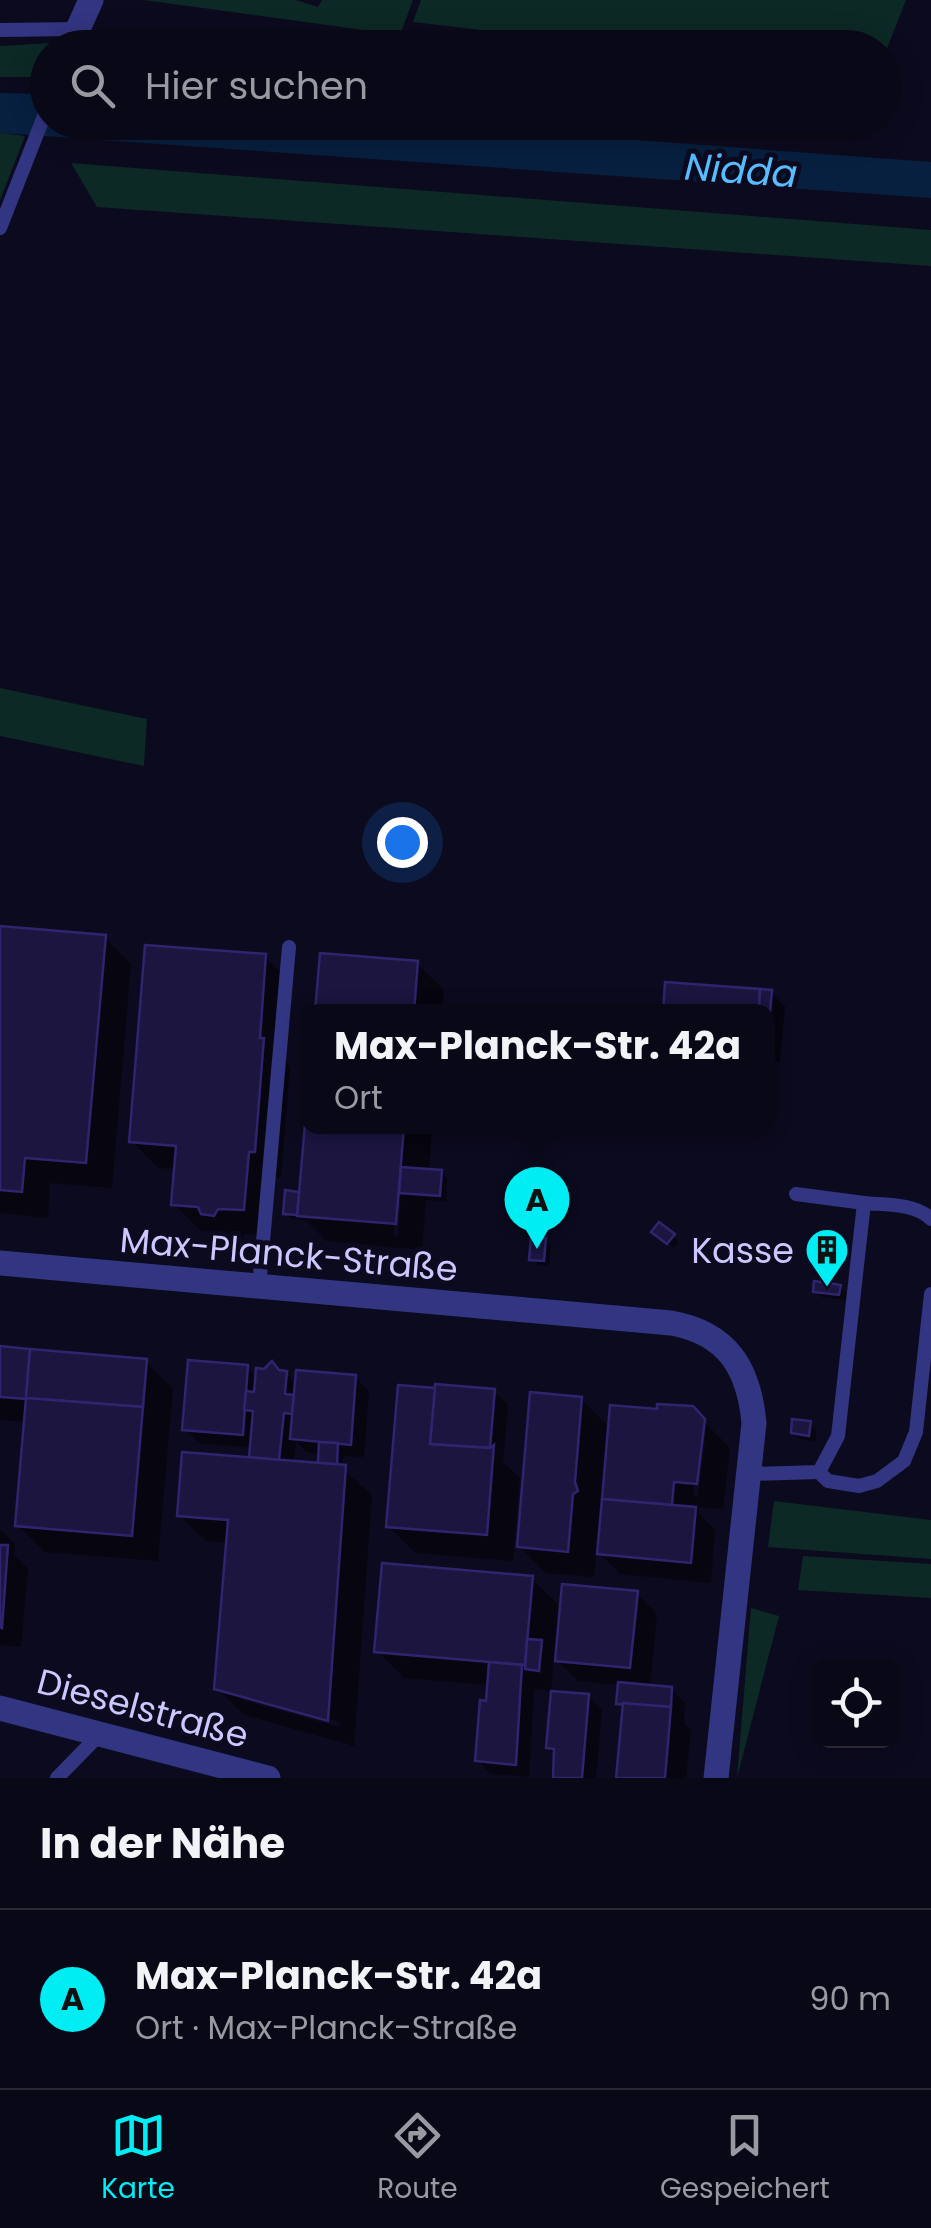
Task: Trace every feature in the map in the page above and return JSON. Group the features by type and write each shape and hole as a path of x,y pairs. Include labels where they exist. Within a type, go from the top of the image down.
{"street":[{"path":"77,30 90,0"},
{"name":"Max-Planck-Straße","path":"0,1262 671,1322 696,1328 725,1348 743,1372 751,1393 754,1424 716,1778"},
{"name":"Dieselstraße","path":"0,1708 268,1778"}],"lane":[{"path":"0,30 30,34"},
{"path":"0,228 34,140"},
{"path":"259,1287 289,948"},
{"path":"796,1194 912,1208 931,1218"},
{"path":"820,1472 838,1436 864,1203"},
{"path":"749,1474 820,1472 828,1481 859,1486 877,1481 904,1462 916,1432 931,1294"},
{"path":"57,1778 102,1732"}],"green space":[{"path":"144,0 296,0 318,7 322,0 413,0 402,30 363,30"},
{"path":"421,0 906,0 894,30 480,30 413,22"},
{"path":"30,44 30,77 0,77 0,46"},
{"path":"0,133 25,136 0,200"},
{"path":"71,163 931,230 931,266 97,207"},
{"path":"0,688 147,719 144,766 0,736"},
{"path":"774,1501 931,1520 931,1559 768,1547"},
{"path":"803,1556 931,1564 931,1598 798,1590"},
{"path":"751,1608 779,1616 737,1778"}],"water":[{"path":"0,93 30,94 30,135 0,133"},
{"name":"Nidda","path":"100,140 635,140 931,162 931,198"}],"building":[{"path":"0,926 106,935 86,1163 25,1158 22,1192 0,1190"},
{"path":"145,945 266,954 255,1152 249,1152 244,1210 218,1209 214,1216 201,1214 198,1207 171,1205 176,1146 129,1142"},
{"path":"320,953 418,961 415,1004 316,1004"},
{"path":"665,982 760,989 759,1004 664,1004"},
{"path":"760,989 772,990 771,1004 759,1004"},
{"path":"304,1134 403,1134 396,1224 297,1216"},
{"path":"401,1167 442,1170 440,1196 399,1193"},
{"path":"285,1190 299,1192 297,1215 283,1214"},
{"path":"659,1222 675,1234 667,1244 651,1232"},
{"path":"531,1237 546,1238 544,1261 529,1260"},
{"name":"Kasse","path":"814,1281 841,1285 839,1295 813,1292"},
{"path":"0,1346 30,1349 26,1399 0,1397"},
{"path":"30,1349 147,1359 143,1407 26,1398"},
{"path":"188,1360 248,1365 243,1435 182,1430"},
{"path":"272,1361 279,1370 287,1371 285,1394 294,1395 292,1414 284,1413 279,1460 249,1457 253,1411 244,1410 246,1391 254,1392 256,1368 264,1369"},
{"path":"296,1370 356,1375 351,1445 290,1439"},
{"path":"435,1384 495,1389 490,1448 430,1444"},
{"path":"398,1385 435,1388 430,1444 490,1448 494,1445 487,1535 386,1527"},
{"path":"530,1392 582,1397 575,1482 578,1491 573,1494 568,1552 517,1547"},
{"path":"26,1398 143,1407 132,1536 15,1526"},
{"path":"657,1404 693,1406 705,1419 697,1484 674,1482 672,1505 602,1499 610,1405 657,1409"},
{"path":"792,1419 811,1421 809,1436 791,1433"},
{"path":"319,1442 338,1443 337,1465 318,1463"},
{"path":"182,1452 346,1465 328,1721 214,1689 228,1520 177,1516"},
{"path":"602,1499 696,1507 691,1563 597,1554"},
{"path":"0,1545 8,1545 2,1628 0,1627"},
{"path":"382,1563 533,1576 525,1665 374,1652"},
{"path":"562,1584 638,1591 630,1668 555,1661"},
{"path":"527,1639 542,1640 539,1671 525,1669"},
{"path":"489,1662 522,1665 516,1765 475,1761 480,1700 486,1701"},
{"path":"618,1682 672,1687 671,1707 616,1704"},
{"path":"551,1691 589,1694 582,1778 553,1778 554,1749 546,1748"},
{"path":"623,1703 671,1707 665,1778 616,1778"}],"place":[{"name":"Max-Planck-Str. 42a","path":"537,1249"},
{"name":"Kasse","path":"827,1288"}]}
